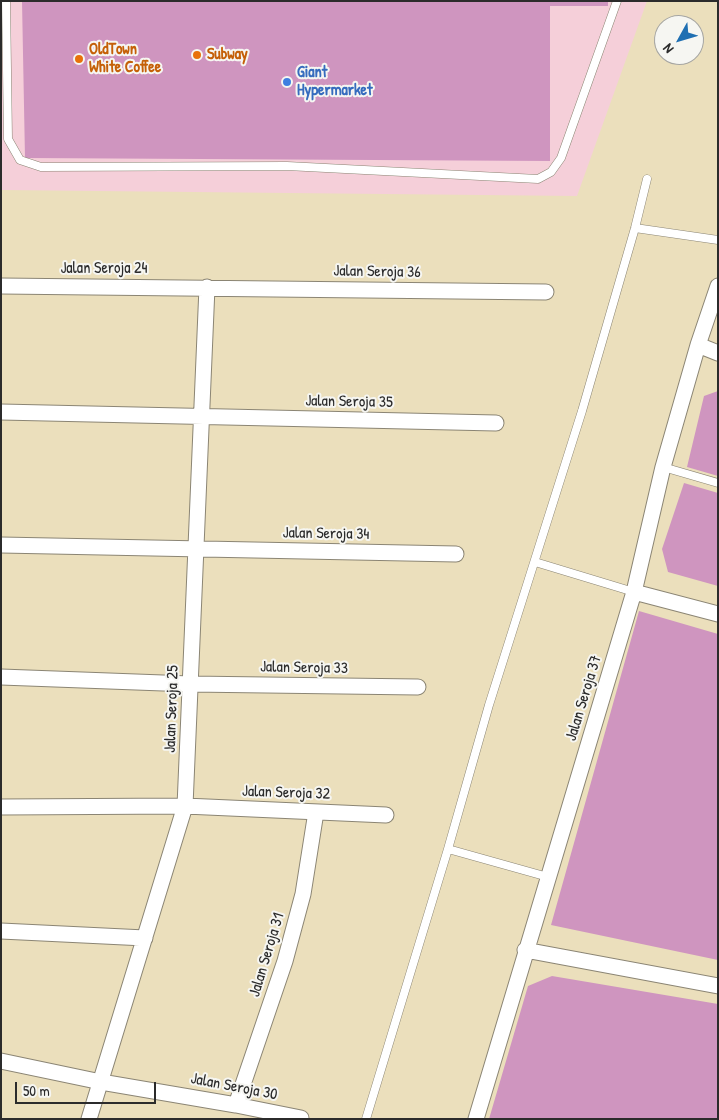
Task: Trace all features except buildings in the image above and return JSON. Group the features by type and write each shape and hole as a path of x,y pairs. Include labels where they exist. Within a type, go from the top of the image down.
{"street":[{"name":"Jalan Seroja 24","path":"1,286 207,287"},
{"name":"Jalan Seroja 37","path":"476,1119 525,950 634,592 663,467 698,345 718,286"},
{"name":"Jalan Seroja 36","path":"207,287 546,292"},
{"name":"Jalan Seroja 25","path":"89,1119 185,806 207,287"},
{"path":"698,345 718,352"},
{"name":"Jalan Seroja 35","path":"1,412 496,423"},
{"name":"Jalan Seroja 34","path":"1,545 456,554"},
{"path":"634,592 718,614"},
{"name":"Jalan Seroja 33","path":"1,677 190,684 418,687"},
{"name":"Jalan Seroja 32","path":"1,807 185,806 386,814"},
{"name":"Jalan Seroja 31","path":"236,1104 285,961 303,894 316,812"},
{"path":"1,931 145,938"},
{"path":"525,950 718,986"},
{"name":"Jalan Seroja 30","path":"1,1060 100,1082 236,1104 301,1118"}],"lane":[{"path":"6,1 8,139 20,160 41,167 287,166 538,179 551,172 561,158 617,1"},
{"path":"366,1119 448,849 489,704 582,411 636,228 647,179"},
{"path":"636,228 718,240"},
{"path":"663,467 718,483"},
{"path":"535,562 634,592"},
{"path":"448,849 548,877"}],"shaded area":[{"name":"Giant Hypermarket","path":"1,1 647,1 577,196 1,190"}],"place":[{"name":"Subway","path":"197,55"},
{"name":"OldTown White Coffee","path":"79,59"},
{"name":"Giant Hypermarket","path":"287,82"}]}
